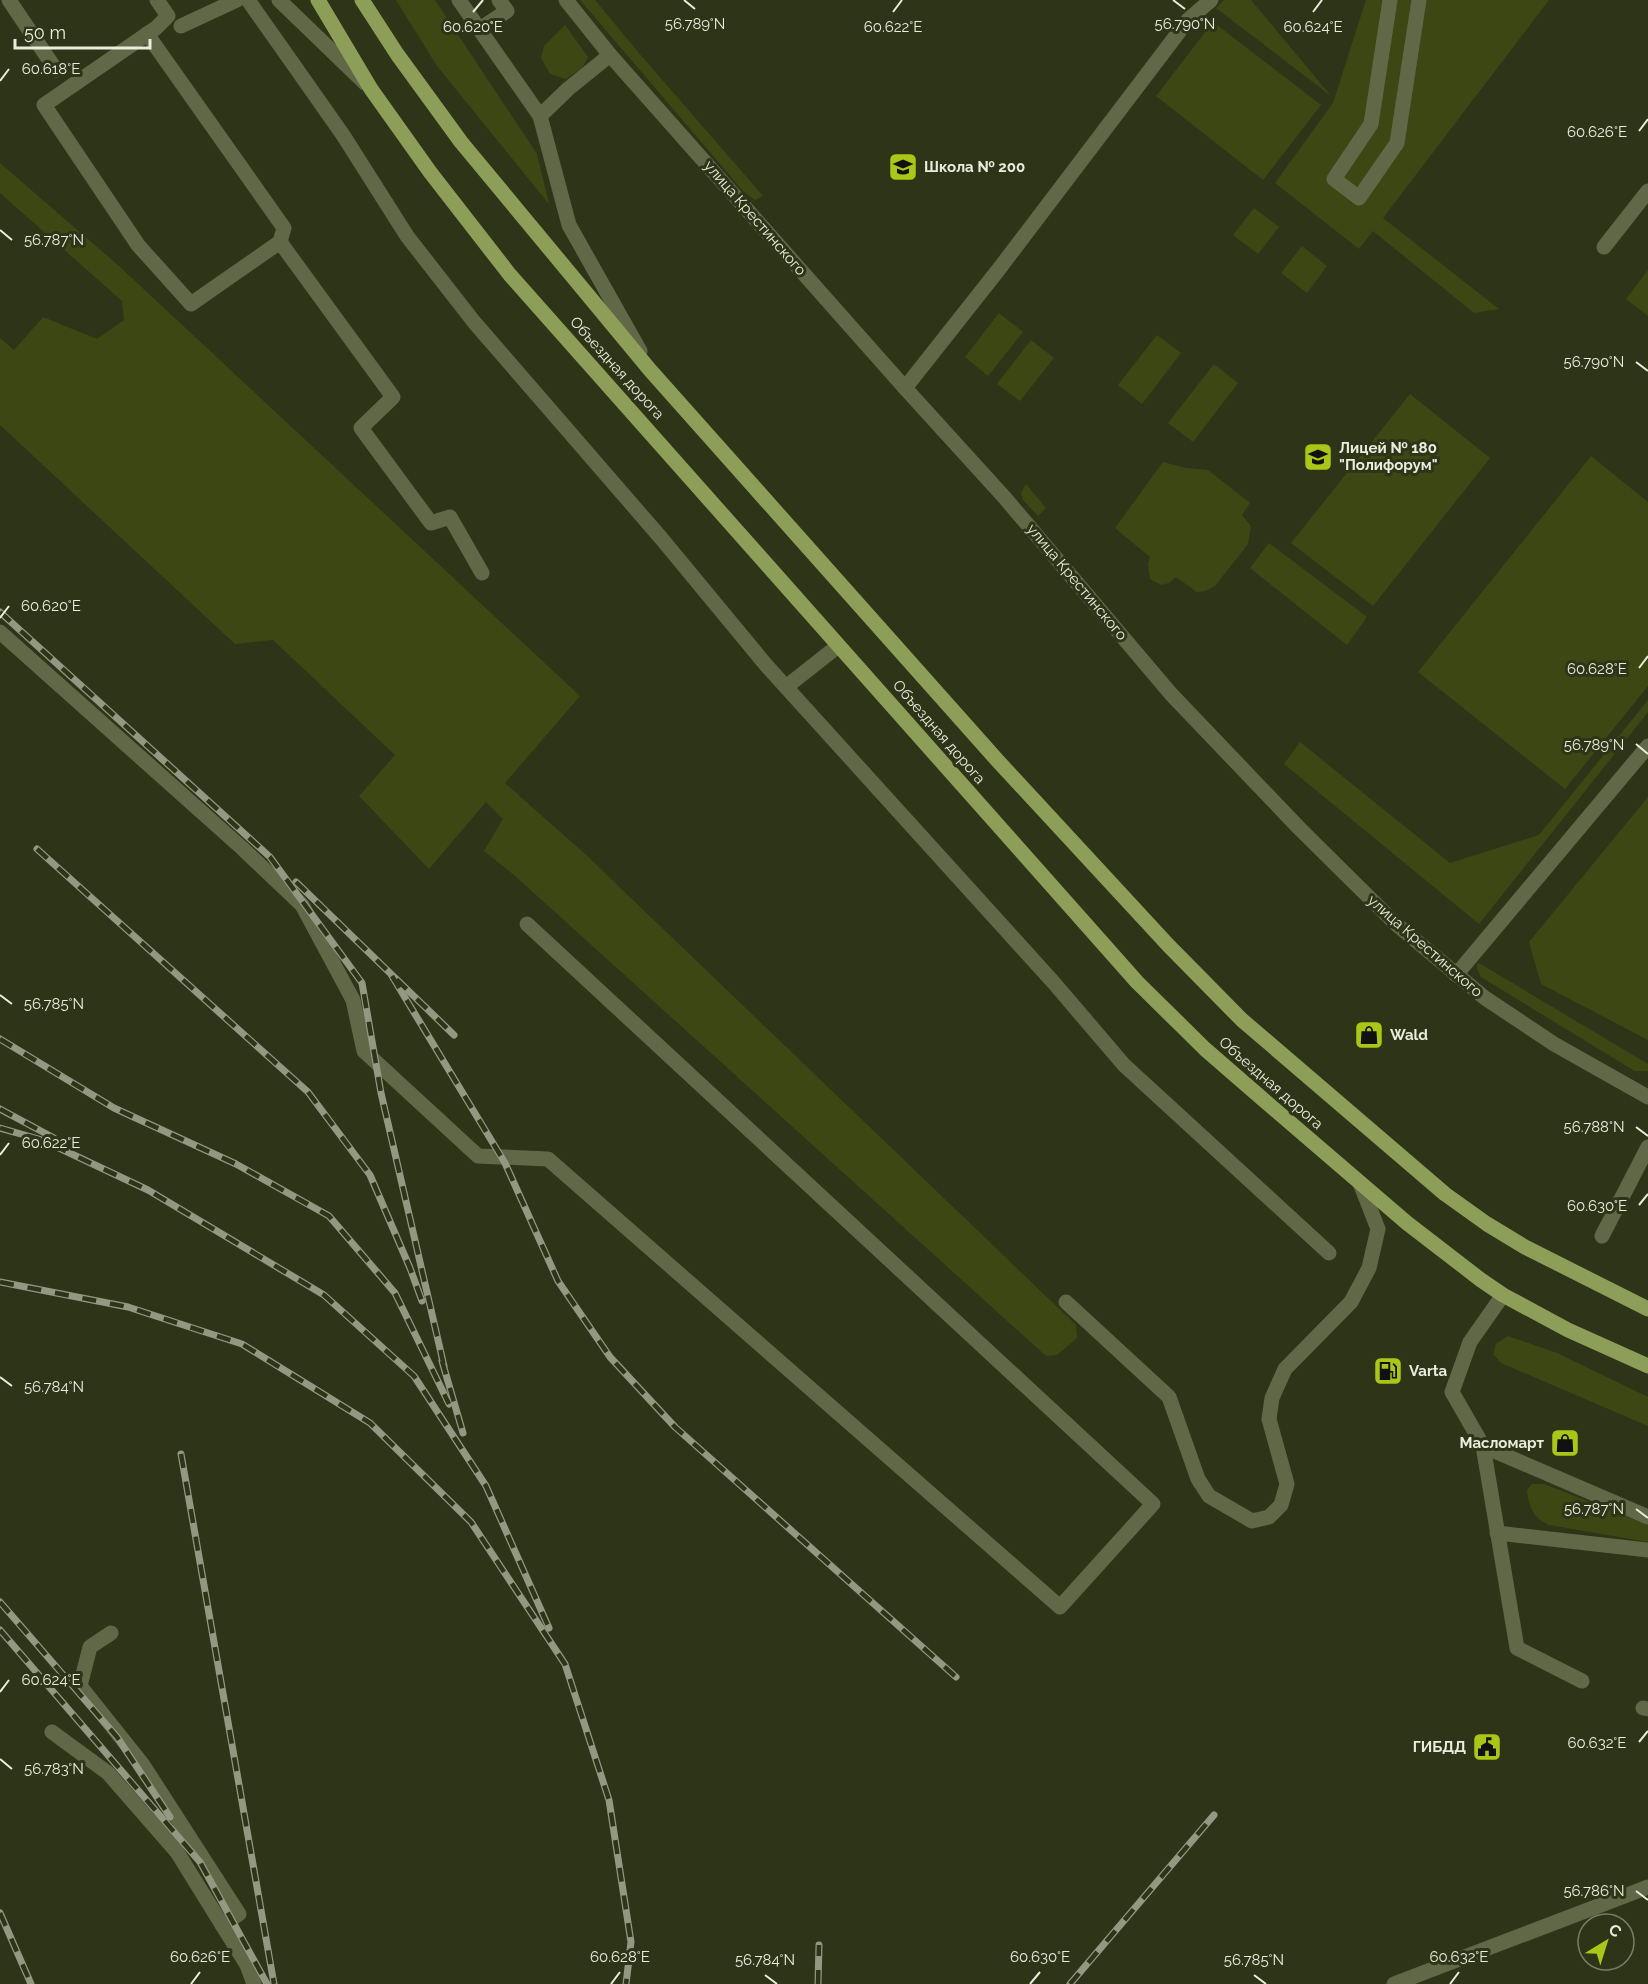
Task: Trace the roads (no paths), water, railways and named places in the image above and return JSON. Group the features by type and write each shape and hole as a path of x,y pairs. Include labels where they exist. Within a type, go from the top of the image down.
{"main road":[{"name":"Объездная дорога","path":"318,0 371,89 430,172 510,275 1137,982 1205,1049 1407,1223 1503,1295 1568,1330 1648,1366"},
{"name":"Объездная дорога","path":"362,0 397,54 461,142 650,370 997,760 1169,946 1242,1020 1445,1194 1487,1224 1525,1247 1648,1309"}],"street":[{"path":"9,0 56,70"},
{"path":"147,34 284,228 280,242 191,304 138,245 44,105 147,34 168,16 157,0"},
{"path":"181,26 237,0"},
{"path":"249,0 343,135 407,236 468,314 786,687 1054,983 1124,1065 1329,1253"},
{"path":"279,0 371,89"},
{"path":"459,0 540,116 569,225 650,370"},
{"path":"480,29 507,11 499,0"},
{"name":"улица Крестинского","path":"566,0 610,55 904,388 1005,498 1171,694 1299,828 1396,924 1485,998 1554,1044 1648,1097"},
{"path":"904,388 999,269 1188,20 1210,0"},
{"path":"1390,0 1371,124 1334,179 1359,198 1397,143 1419,0"},
{"path":"540,116 568,89 610,55"},
{"path":"1604,248 1648,191"},
{"path":"280,242 393,397 362,428 431,523 450,518 482,573"},
{"path":"0,632 242,848 302,905 353,1000 364,1051 372,1059 478,1156 548,1158 1059,1607 1153,1504 527,924"},
{"path":"786,687 838,646"},
{"path":"1456,975 1648,746"},
{"path":"1602,1236 1648,1147"},
{"path":"1066,1302 1169,1397 1198,1479 1209,1496 1252,1521 1269,1517 1281,1505 1287,1484 1269,1419 1276,1388 1285,1369 1351,1302 1369,1268 1378,1229 1360,1183"},
{"path":"1503,1295 1470,1342 1452,1392 1483,1446 1517,1648 1582,1681"},
{"path":"1483,1446 1648,1517"},
{"path":"1497,1533 1648,1550"},
{"path":"111,1633 90,1647 80,1686 143,1765 239,1914 222,1926"},
{"path":"52,1732 108,1773 177,1852 247,1965 254,1984"},
{"path":"1394,1984 1648,1887"}],"railway":[{"path":"0,612 270,857 362,983 381,1093 444,1366"},
{"path":"37,849 308,1092 370,1175 422,1301"},
{"path":"296,882 454,1035"},
{"path":"392,976 505,1163 558,1281 610,1357 675,1427 956,1677"},
{"path":"0,1039 114,1108 236,1164 329,1216 395,1293 449,1404"},
{"path":"0,1109 54,1138"},
{"path":"0,1128 42,1140 148,1190 324,1295 414,1376 486,1486 549,1628"},
{"path":"0,1282 128,1307 242,1344 370,1423 471,1522 565,1664 609,1800 631,1942 626,1984"},
{"path":"442,1361 463,1433"},
{"path":"181,1454 274,1984"},
{"path":"0,1602 117,1737 170,1817"},
{"path":"0,1630 200,1862 267,1984"},
{"path":"1070,1984 1214,1815"},
{"path":"0,1913 31,1984"},
{"path":"818,1984 819,1945"}],"place":[{"name":"Школа № 200","path":"903,167"},
{"name":"Лицей № 180 \"Полифорум\"","path":"1318,457"},
{"name":"Wald","path":"1369,1035"},
{"name":"Varta","path":"1388,1371"},
{"name":"Масломарт","path":"1565,1443"},
{"name":"ГИБДД","path":"1487,1747"}]}
